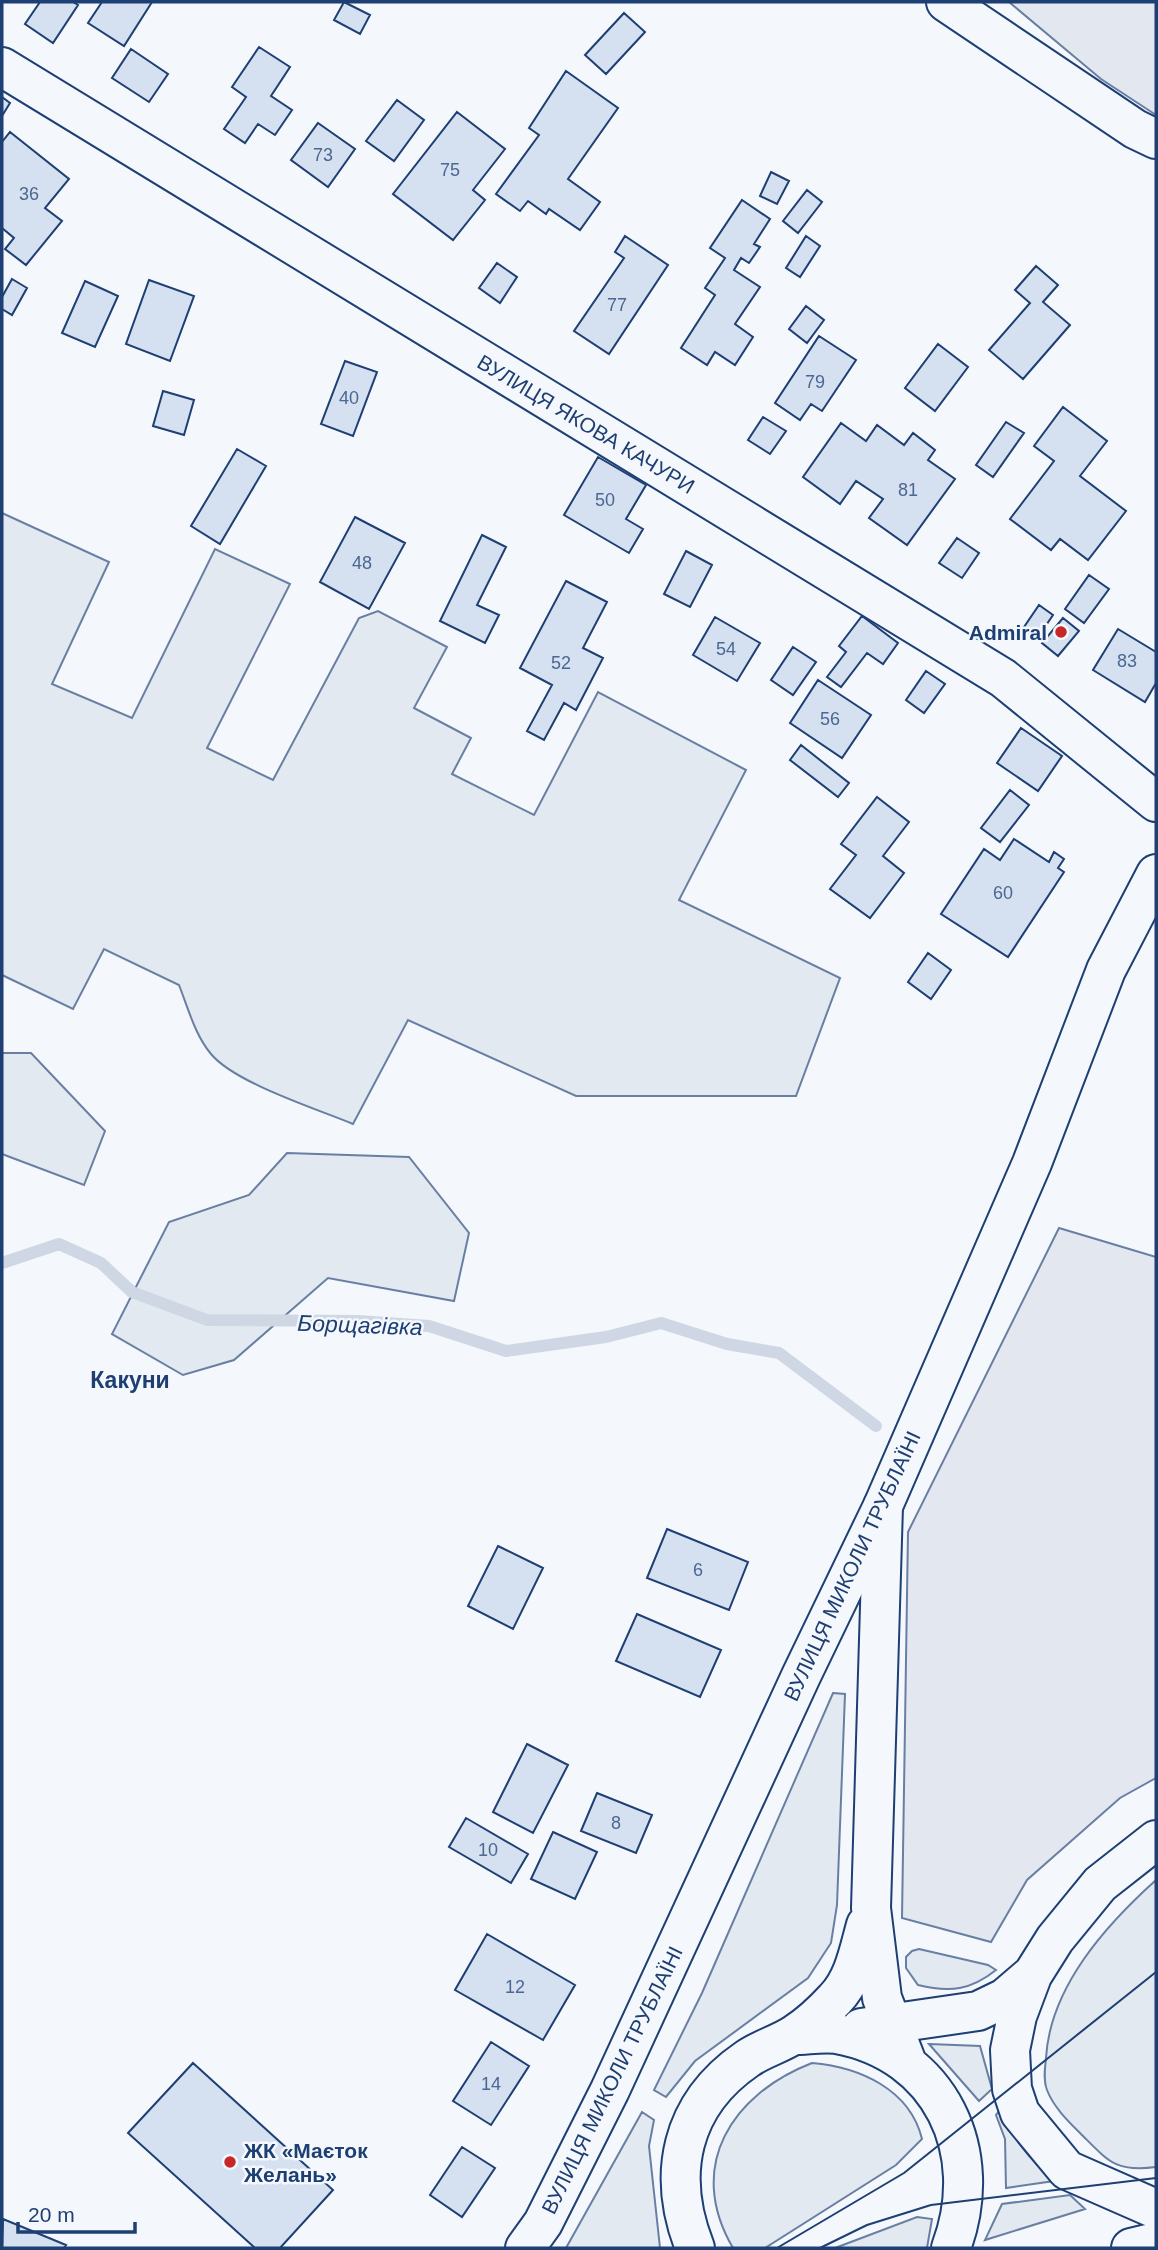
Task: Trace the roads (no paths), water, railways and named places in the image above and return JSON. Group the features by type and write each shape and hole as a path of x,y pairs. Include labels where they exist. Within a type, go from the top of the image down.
{"street":[{"path":"953,4 1135,129 1156,139"},
{"name":"ВУЛИЦЯ ЯКОВА КАЧУРИ","path":"2,66 1003,678 1156,802"},
{"name":"ВУЛИЦЯ МИКОЛИ ТРУБЛАЇНІ","path":"525,2248 543,2223 610,2090 801,1676 883,1506 1032,1163 1106,970 1156,874"},
{"path":"883,1506 872,1908 882,1998 907,2063"},
{"path":"1156,1840 1100,1884 1055,1939 1033,1974 1017,2016 1010,2050 1012,2089 1020,2113 1067,2170 1156,2209"},
{"path":"688,2241 679,2186 681,2151 697,2113 720,2079 750,2057 794,2035 837,1997 855,1967 872,1908"},
{"path":"794,2035 835,2034 889,2022 978,2011 1005,1998 1033,1974"},
{"path":"835,2034 875,2045 907,2063 948,2108 962,2170 963,2200 951,2248"},
{"path":"1131,2248 1156,2242"}],"waterway":[{"name":"Борщагівка","path":"2,1263 59,1244 101,1263 132,1292 207,1320 358,1321 429,1326 506,1351 606,1337 661,1323 727,1344 779,1353 876,1426"}],"tram line":[{"path":"777,2248 904,2173 1156,1972"},
{"path":"820,2248 867,2225 931,2205 1156,2178"}],"place":[{"name":"Admiral","path":"1061,632"},
{"name":"ЖК «Маєток Желань»","path":"230,2162"}],"district":[{"name":"Какуни","path":"130,1380"}]}
